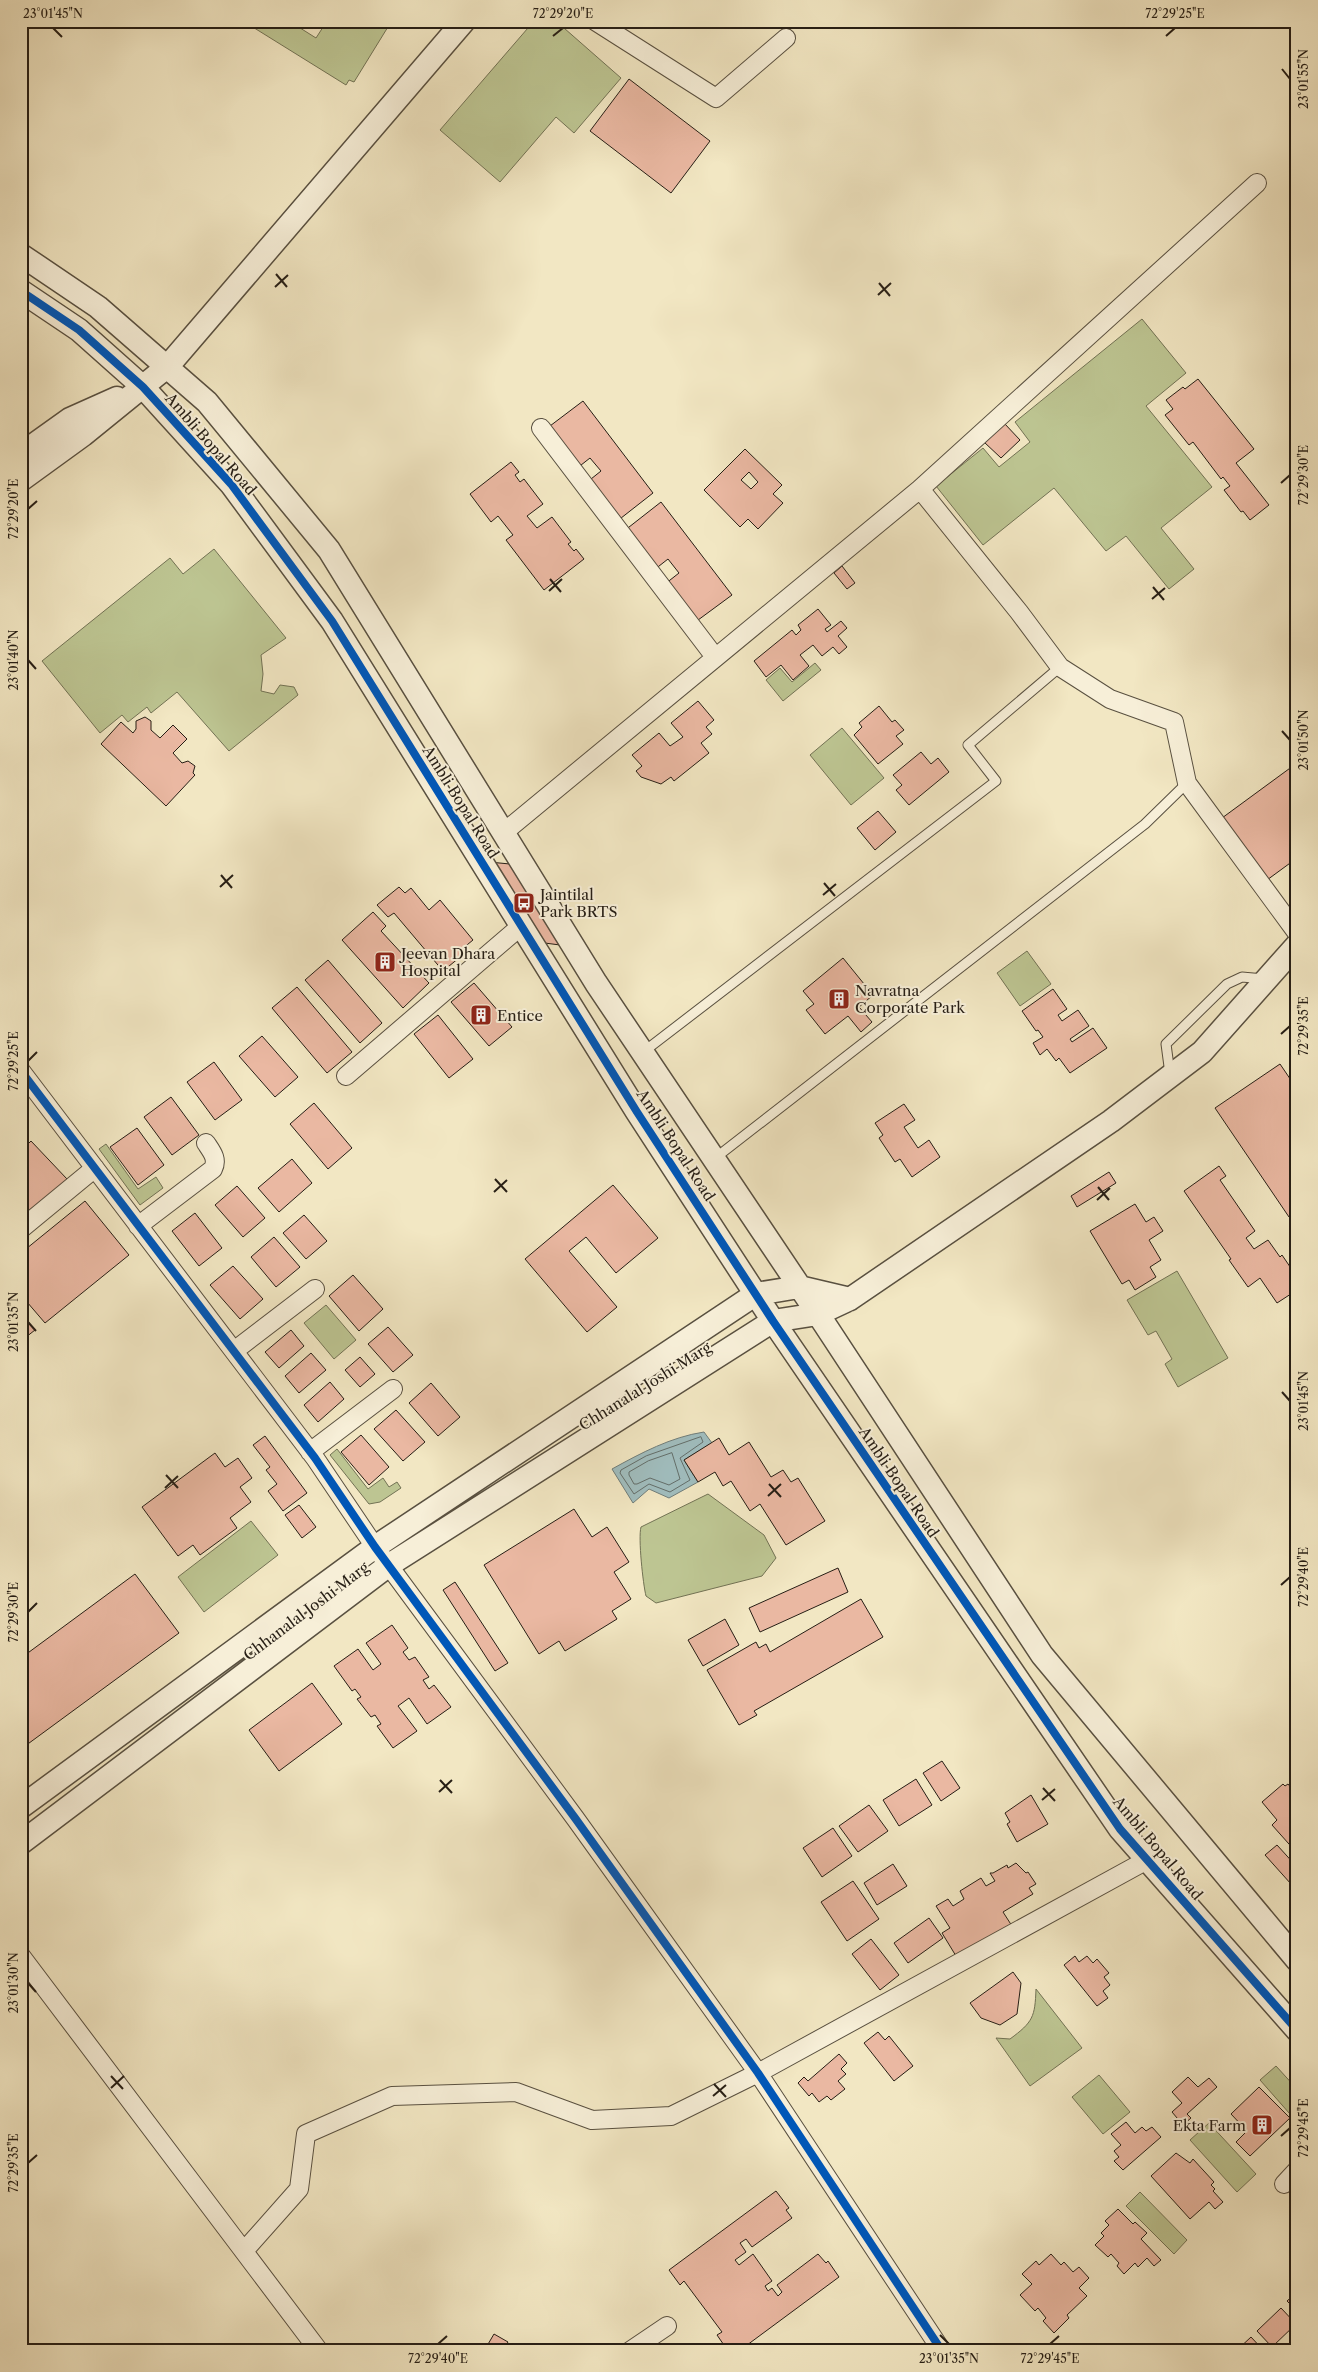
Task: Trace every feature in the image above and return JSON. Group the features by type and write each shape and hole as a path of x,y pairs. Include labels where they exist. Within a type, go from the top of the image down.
{"street":[{"path":"21,480 83,435 168,366 464,21"},
{"path":"595,21 716,98 786,38"},
{"path":"504,833 920,489 1257,183"},
{"name":"Ambli Bopal Road","path":"21,256 98,307 168,366 207,402 329,550 596,983 818,1314 1042,1655 1297,1960"},
{"name":"Ambli Bopal Road","path":"21,291 79,330 143,387 231,484 332,621 637,1112 773,1322 1120,1829 1297,2030"},
{"path":"21,454 70,418 143,387"},
{"path":"541,428 715,657"},
{"path":"920,489 1019,612 1060,667 1110,699 1174,722 1186,783 1297,933"},
{"path":"346,1076 521,926"},
{"path":"773,1322 818,1314 850,1299 1111,1121 1202,1052 1269,979 1297,945"},
{"path":"21,1071 310,1452 375,1547 575,1818 758,2074 942,2351"},
{"path":"138,1226 213,1169 216,1163 215,1157 206,1143"},
{"path":"21,1229 95,1168"},
{"path":"756,1294 799,1287 850,1299"},
{"path":"234,1351 315,1289"},
{"name":"Chhanalal Joshi Marg","path":"21,1807 375,1547 756,1294"},
{"name":"Chhanalal Joshi Marg","path":"21,1843 389,1565 773,1322"},
{"path":"310,1452 393,1389"},
{"path":"244,2252 299,2189 306,2134 392,2096 516,2092 592,2120 671,2116 758,2074 1147,1860"},
{"path":"21,1956 319,2351"},
{"path":"1284,2184 1297,2170"},
{"path":"630,2351 667,2326"}],"lane":[{"path":"642,1053 996,782 968,744 1060,667"},
{"path":"713,1159 1145,824 1186,783"},
{"path":"1170,1076 1166,1044 1227,984 1242,977 1269,979"}],"green space":[{"path":"243,21 289,21 316,38 327,21 391,22 354,82 349,80 346,85"},
{"path":"534,21 556,21 621,78 574,133 556,117 500,182 440,130"},
{"path":"1142,319 1186,373 1146,406 1212,487 1161,528 1194,569 1169,589 1126,536 1106,551 1054,488 983,545 936,486 983,448 999,467 1030,442 1015,422"},
{"path":"214,549 286,638 261,655 263,674 261,691 274,694 280,685 294,687 298,695 229,751 177,692 151,713 147,707 128,722 122,715 100,733 42,661 170,558 183,574"},
{"path":"815,663 821,670 783,701 766,680 780,668 792,682"},
{"path":"842,728 884,778 851,805 810,755"},
{"path":"1027,951 1051,984 1020,1006 997,973"},
{"path":"106,1144 138,1189 156,1177 163,1188 140,1205 99,1149"},
{"path":"1177,1271 1228,1358 1178,1387 1165,1364 1172,1359 1156,1331 1148,1335 1127,1300"},
{"path":"326,1305 356,1340 334,1359 304,1323"},
{"path":"337,1449 368,1489 383,1478 389,1487 397,1482 401,1488 380,1502 369,1504 330,1455"},
{"path":"708,1494 764,1535 776,1558 762,1576 656,1603 646,1596 640,1551 641,1527"},
{"path":"251,1521 278,1555 204,1612 178,1577"},
{"path":"1036,1989 1082,2048 1030,2086 996,2038 1010,2039 1024,2028 1033,2013"},
{"path":"1276,2066 1297,2089 1297,2122 1260,2080"},
{"path":"1099,2075 1130,2112 1103,2134 1072,2097"},
{"path":"1209,2123 1256,2174 1237,2192 1190,2140"},
{"path":"1140,2192 1187,2240 1174,2254 1126,2206"}],"water":[{"path":"704,1432 712,1443 684,1460 698,1482 669,1498 649,1489 633,1503 612,1469 668,1442"}],"building":[{"path":"629,79 710,141 671,193 590,131"},
{"path":"1198,379 1254,449 1236,463 1269,505 1250,520 1243,511 1241,512 1224,490 1230,486 1223,477 1221,479 1193,442 1189,445 1165,415 1173,409 1166,400 1183,387 1185,389"},
{"path":"583,401 653,493 616,522 586,483 601,471 590,458 576,469 546,429"},
{"path":"1004,423 1020,440 1001,458 984,442"},
{"path":"745,449 782,485 773,494 783,503 758,529 748,519 740,527 704,490","holes":["749,472 758,482 751,489 741,480"]},
{"path":"511,462 519,472 515,475 520,482 524,479 543,504 527,516 537,528 552,517 571,542 568,544 574,551 576,549 584,559 544,590 506,540 513,535 498,516 491,522 470,494"},
{"path":"661,502 732,595 694,623 665,584 679,573 668,559 654,570 624,531"},
{"path":"842,566 855,583 847,589 834,573"},
{"path":"818,609 831,625 825,629 827,632 841,621 847,628 838,636 847,647 839,654 833,647 822,656 813,645 800,655 809,666 793,680 781,665 766,677 754,661 792,630 796,635 801,630 798,625"},
{"path":"698,701 714,720 706,727 712,734 701,743 709,753 674,781 671,777 661,784 641,777 636,771 642,766 632,755 659,733 670,746 683,737 671,723"},
{"path":"879,706 892,722 895,720 904,730 896,736 903,744 878,764 854,735 862,727 859,723"},
{"path":"145,717 151,721 151,730 160,738 173,725 187,739 173,753 182,763 188,761 195,766 193,773 195,775 166,806 101,744 121,722 133,733 136,729 136,721"},
{"path":"921,752 931,764 938,758 949,772 909,805 896,790 902,785 893,775"},
{"path":"1297,763 1297,858 1267,880 1222,818"},
{"path":"878,811 896,832 875,850 857,828"},
{"name":"Jaintilal Park BRTS","path":"489,862 510,864 560,945 537,942"},
{"path":"399,887 405,893 411,888 429,910 440,900 473,940 462,949 465,953 443,971 394,913 388,917 377,905"},
{"name":"Jeevan Dhara Hospital","path":"373,912 386,926 381,931 429,983 403,1008 342,940"},
{"name":"Navratna Corporate Park","path":"843,958 873,995 859,1007 872,1022 861,1032 848,1016 825,1034 806,1010 814,1004 803,991"},
{"path":"328,960 382,1023 360,1043 305,980"},
{"name":"Entice","path":"474,983 512,1027 489,1046 451,1002"},
{"path":"297,987 352,1052 327,1073 272,1008"},
{"path":"1053,989 1067,1009 1058,1015 1062,1021 1078,1010 1089,1026 1070,1039 1072,1042 1093,1028 1107,1048 1070,1073 1059,1058 1056,1061 1047,1049 1040,1055 1033,1043 1043,1037 1038,1030 1036,1031 1022,1011"},
{"path":"438,1015 473,1059 449,1078 414,1034"},
{"path":"262,1036 298,1077 275,1097 239,1056"},
{"path":"214,1062 242,1100 215,1120 187,1082"},
{"path":"1280,1064 1297,1089 1297,1212 1289,1217 1215,1108"},
{"path":"171,1097 199,1135 172,1155 144,1117"},
{"path":"314,1103 352,1148 328,1169 290,1124"},
{"path":"904,1104 915,1120 904,1127 918,1148 929,1140 940,1157 912,1177 900,1159 895,1162 879,1138 883,1135 875,1123"},
{"path":"137,1128 164,1165 138,1185 110,1147"},
{"path":"31,1141 67,1179 36,1211 21,1221 21,1151"},
{"path":"292,1159 312,1183 279,1212 258,1188"},
{"path":"1219,1166 1226,1176 1220,1180 1255,1231 1246,1238 1254,1249 1268,1240 1280,1257 1282,1255 1297,1277 1297,1290 1277,1303 1260,1278 1248,1287 1184,1191"},
{"path":"1109,1172 1116,1183 1077,1207 1071,1196"},
{"path":"613,1185 658,1238 616,1273 586,1237 569,1251 617,1307 587,1332 525,1259"},
{"path":"237,1186 265,1218 243,1237 215,1205"},
{"path":"85,1201 129,1255 45,1323 21,1295 21,1253"},
{"path":"1135,1204 1146,1222 1154,1217 1163,1231 1149,1240 1161,1260 1150,1267 1156,1277 1135,1290 1129,1280 1122,1284 1090,1231"},
{"path":"195,1213 222,1248 199,1266 172,1231"},
{"path":"304,1215 327,1241 306,1259 283,1233"},
{"path":"274,1237 300,1267 276,1287 251,1257"},
{"path":"233,1266 263,1299 240,1319 210,1285"},
{"path":"353,1275 383,1309 359,1331 329,1296"},
{"path":"21,1313 35,1330 21,1341"},
{"path":"388,1327 413,1355 393,1372 368,1344"},
{"path":"291,1330 304,1346 279,1368 265,1352"},
{"path":"311,1353 326,1370 299,1393 285,1376"},
{"path":"360,1357 375,1374 360,1387 345,1370"},
{"path":"330,1382 344,1399 318,1422 304,1405"},
{"path":"431,1383 460,1417 438,1436 409,1403"},
{"path":"396,1410 425,1442 403,1461 374,1429"},
{"path":"361,1435 389,1467 369,1485 341,1452"},
{"path":"265,1436 307,1493 283,1511 268,1491 277,1484 266,1470 270,1467 253,1445"},
{"path":"719,1438 729,1455 749,1442 771,1477 783,1470 791,1482 798,1478 825,1521 786,1545 760,1504 750,1511 731,1481 723,1486 715,1472 698,1482 684,1460"},
{"path":"215,1453 225,1467 238,1458 252,1478 240,1487 251,1502 230,1518 237,1528 200,1555 193,1545 178,1556 142,1507"},
{"path":"299,1505 316,1527 302,1538 285,1515"},
{"path":"574,1509 592,1537 607,1527 629,1562 614,1572 631,1599 612,1611 617,1619 565,1651 559,1641 539,1654 484,1565"},
{"path":"838,1568 848,1592 760,1632 749,1608"},
{"path":"135,1574 179,1633 21,1749 21,1658"},
{"path":"455,1582 508,1663 495,1671 443,1590"},
{"path":"861,1599 883,1637 754,1711 757,1715 739,1725 707,1670 756,1642 759,1648 766,1644 770,1652"},
{"path":"725,1619 739,1645 703,1666 688,1640"},
{"path":"392,1625 408,1648 403,1652 409,1660 415,1657 429,1677 423,1680 429,1689 434,1685 451,1707 427,1724 409,1698 398,1706 417,1731 393,1748 377,1726 381,1724 375,1715 371,1717 357,1699 361,1697 355,1689 352,1691 334,1666 358,1649 373,1670 381,1664 366,1643"},
{"path":"312,1683 342,1724 279,1771 249,1730"},
{"path":"942,1761 960,1788 941,1801 923,1773"},
{"path":"916,1779 932,1805 899,1826 883,1800"},
{"path":"1283,1784 1285,1786 1288,1784 1293,1790 1297,1788 1297,1853 1272,1825 1277,1820 1262,1802"},
{"path":"1031,1795 1048,1824 1017,1842 1007,1824 1010,1822 1005,1813"},
{"path":"869,1805 888,1831 858,1852 839,1826"},
{"path":"833,1828 852,1856 822,1877 803,1848"},
{"path":"1277,1845 1297,1867 1297,1878 1291,1884 1265,1855"},
{"path":"1016,1863 1026,1873 1028,1872 1036,1884 1029,1888 1033,1894 1003,1912 1012,1926 956,1956 942,1933 950,1928 936,1906 948,1899 953,1906 964,1899 960,1891 981,1878 986,1886 995,1881 990,1873 1007,1865 1008,1868"},
{"path":"893,1864 907,1886 877,1905 864,1883"},
{"path":"853,1881 879,1919 847,1941 821,1902"},
{"path":"929,1918 943,1938 908,1963 894,1943"},
{"path":"871,1939 899,1975 880,1990 852,1954"},
{"path":"1075,1956 1079,1962 1087,1956 1093,1963 1097,1959 1109,1973 1104,1977 1110,1985 1103,1991 1108,1998 1097,2006 1064,1965"},
{"path":"1013,1972 1021,1983 1017,2014 1000,2025 981,2018 970,2003"},
{"path":"878,2032 885,2040 889,2036 913,2066 894,2081 864,2043"},
{"path":"839,2054 847,2063 841,2069 846,2074 838,2081 845,2089 831,2100 827,2096 819,2102 812,2093 809,2096 798,2083 804,2077 808,2081"},
{"path":"1188,2077 1198,2087 1209,2078 1217,2087 1187,2114 1191,2118 1183,2125 1172,2112 1182,2103 1172,2092"},
{"name":"Ekta Farm","path":"1259,2087 1290,2118 1250,2156 1236,2142 1247,2131 1231,2114"},
{"path":"1126,2122 1135,2133 1142,2127 1146,2131 1152,2127 1161,2137 1123,2170 1114,2161 1119,2157 1114,2151 1121,2145 1111,2134"},
{"path":"1176,2153 1190,2163 1193,2159 1214,2182 1211,2185 1215,2189 1213,2191 1223,2202 1215,2209 1209,2202 1190,2219 1151,2176"},
{"path":"776,2191 789,2208 786,2210 792,2218 752,2247 746,2239 740,2243 746,2252 735,2260 739,2265 753,2254 772,2281 765,2286 768,2291 772,2288 778,2296 782,2292 777,2285 818,2254 826,2263 828,2261 839,2277 739,2351 728,2351 717,2335 722,2332 684,2281 680,2285 669,2270"},
{"path":"1118,2209 1133,2224 1135,2222 1147,2233 1141,2239 1161,2260 1154,2266 1147,2258 1138,2267 1135,2263 1124,2274 1117,2266 1119,2263 1111,2254 1108,2257 1095,2245 1104,2236 1101,2233 1109,2225 1105,2221"},
{"path":"1051,2254 1061,2265 1064,2262 1073,2272 1079,2267 1089,2278 1079,2288 1087,2296 1067,2315 1069,2318 1054,2333 1043,2321 1046,2318 1038,2308 1035,2311 1020,2295 1032,2284 1022,2274 1036,2261 1039,2265"},
{"path":"1297,2292 1297,2311 1287,2301"},
{"path":"1281,2308 1296,2324 1272,2347 1257,2331"},
{"path":"494,2334 508,2342 502,2351 484,2351"},
{"path":"1251,2337 1264,2351 1236,2351"}],"cycle path":[{"path":"21,291 79,330 143,387 231,484 332,621 637,1112 773,1321 1120,1829 1297,2030"},
{"path":"21,1071 315,1458 375,1547 575,1818 758,2073 942,2351"}],"place":[{"name":"Jaintilal Park BRTS","path":"524,903"},
{"name":"Jeevan Dhara Hospital","path":"385,962"},
{"name":"Navratna Corporate Park","path":"839,999"},
{"name":"Entice","path":"481,1015"},
{"name":"Ekta Farm","path":"1262,2125"}]}
